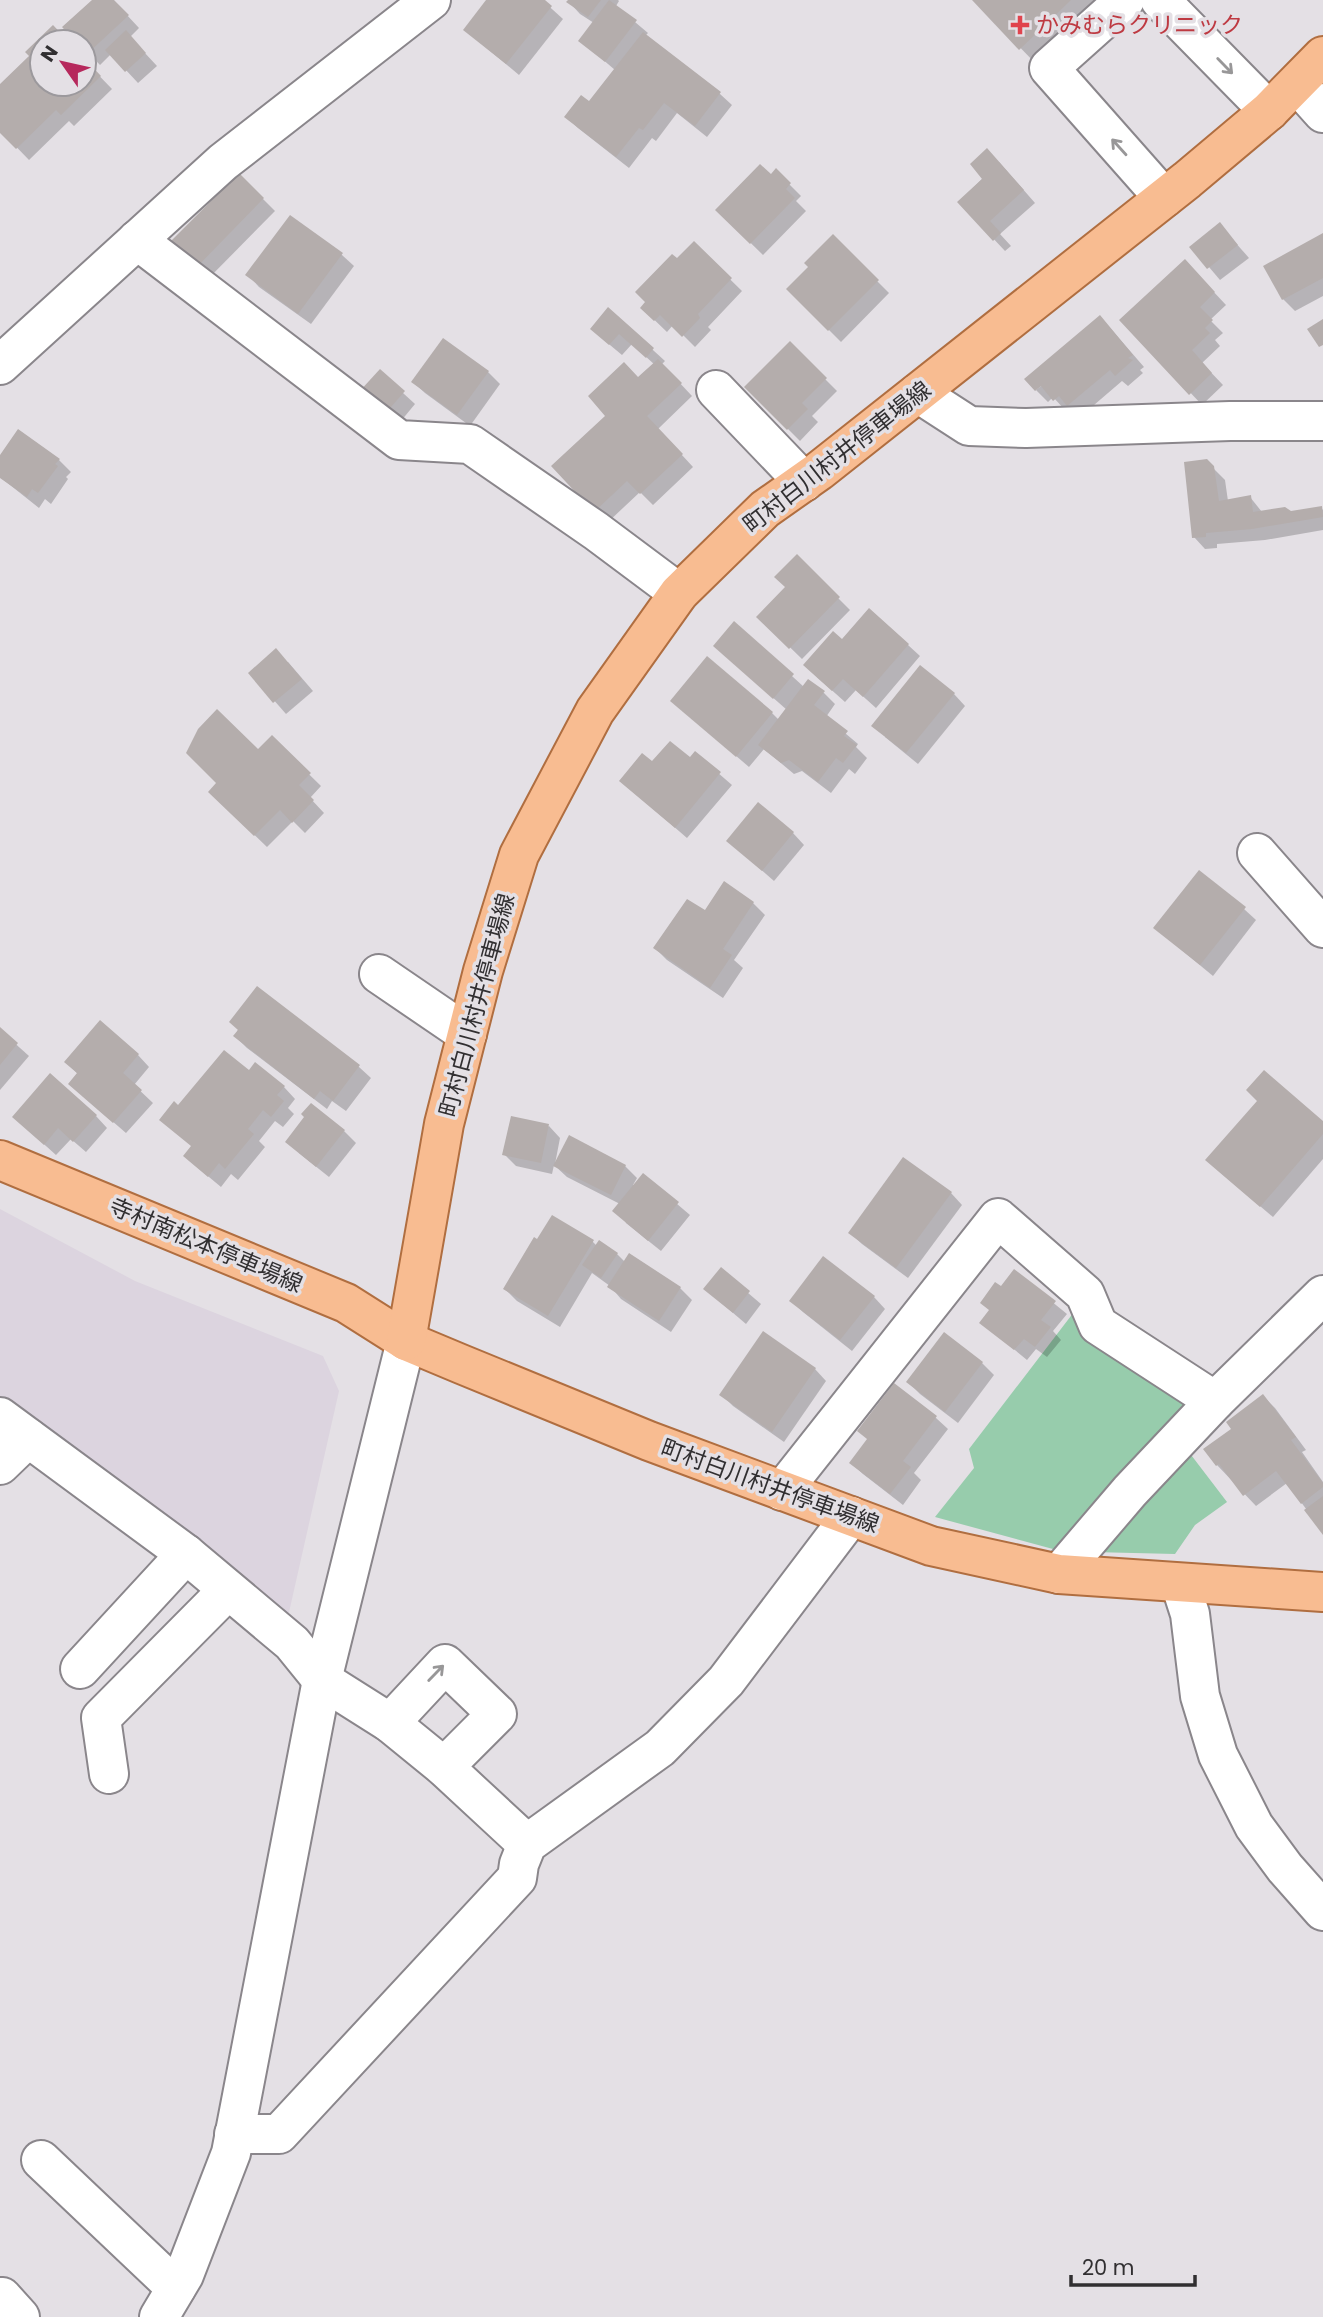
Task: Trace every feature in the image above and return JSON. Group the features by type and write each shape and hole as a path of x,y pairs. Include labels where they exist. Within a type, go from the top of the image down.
{"main road":[{"name":"町村白川村井停車場線","path":"1323,56 1269,111 1164,198 804,482 765,509 679,593 595,711 519,855 483,971 444,1124 406,1341 649,1441 930,1546 1059,1574 1323,1592"},
{"name":"寺村南松本停車場線","path":"0,1160 346,1303 406,1341"}],"street":[{"path":"0,365 223,162 431,0"},
{"path":"1125,0 1049,68 1164,198"},
{"path":"1160,0 1269,111"},
{"path":"1297,84 1323,113"},
{"path":"137,240 399,440 470,444 596,531 679,593"},
{"path":"716,390 804,482"},
{"path":"918,393 969,426 1026,428 1230,421 1323,421"},
{"path":"1257,853 1320,920"},
{"path":"379,974 467,1034"},
{"path":"782,1491 998,1218 1085,1294 1098,1325 1215,1401"},
{"path":"1059,1574 1130,1491 1215,1401 1323,1295"},
{"path":"41,2160 167,2303 184,2275 231,2153 322,1679 406,1341"},
{"path":"0,1465 14,1427 186,1554 292,1643 322,1679 390,1723 527,1844"},
{"path":"234,2134 279,2134 517,1878 527,1844 660,1748 726,1681 851,1516"},
{"path":"80,1669 186,1554"},
{"path":"1180,1583 1191,1614 1200,1696 1217,1755 1254,1826 1285,1868 1323,1912"},
{"path":"109,1774 101,1718 228,1590"},
{"path":"390,1723 445,1664 497,1714 444,1768"}],"shaded area":[{"path":"0,1209 135,1281 323,1356 339,1391 285,1630 0,1407"}],"green space":[{"path":"1077,1308 1190,1399 1064,1552 935,1517 974,1468 969,1449"},
{"path":"1185,1447 1227,1502 1195,1525 1175,1554 1092,1552"}],"building":[{"path":"92,0 114,0 129,15 98,44 98,28 62,27"},
{"path":"486,0 545,0 552,6 506,64 463,30"},
{"path":"601,0 588,17 566,2"},
{"path":"609,0 637,20 605,62 578,41"},
{"name":"かみむらクリニック","path":"972,0 1071,0 1019,50"},
{"path":"126,30 146,53 125,72 105,50"},
{"path":"643,32 721,92 695,126 664,103 643,130 639,128 616,157 564,117 581,95 589,101"},
{"path":"28,57 28,98 78,98 61,115 56,110 16,149 0,133 0,84"},
{"path":"987,148 1024,190 990,221 1001,233 993,241 957,202 982,179 970,164"},
{"path":"760,164 771,174 776,168 791,183 786,189 795,198 750,244 715,210"},
{"path":"239,173 264,198 193,271 167,245"},
{"path":"290,215 343,253 298,314 245,275"},
{"path":"1220,222 1238,245 1207,269 1189,247"},
{"path":"1323,233 1323,278 1282,300 1263,266"},
{"path":"833,234 879,280 828,331 786,289 808,267 804,263"},
{"path":"694,241 732,278 698,314 700,318 682,337 660,315 654,321 640,308 645,302 635,292 672,254 677,258"},
{"path":"1185,259 1215,292 1200,307 1213,320 1205,328 1210,333 1192,350 1212,373 1189,395 1119,320"},
{"path":"608,307 654,348 646,358 619,334 609,345 590,329"},
{"path":"1100,315 1133,355 1128,358 1133,360 1115,376 1110,370 1067,406 1059,396 1053,401 1041,386 1035,391 1024,379"},
{"path":"1323,319 1323,345 1319,347 1307,329"},
{"path":"443,338 489,371 457,415 411,382"},
{"path":"790,341 827,378 802,403 808,409 787,430 744,387"},
{"path":"658,359 682,383 647,416 683,454 640,494 627,481 594,512 551,466 605,416 588,396 624,362 638,377"},
{"path":"380,369 405,391 383,416 358,393"},
{"path":"18,429 60,459 55,464 58,466 38,493 32,489 27,497 0,478 0,455"},
{"path":"1207,459 1214,466 1219,501 1251,495 1253,512 1285,507 1291,511 1322,506 1323,517 1252,529 1206,533 1206,537 1192,538 1184,462"},
{"path":"797,554 840,597 789,649 756,617 785,587 774,577"},
{"path":"869,608 909,644 863,697 843,679 832,691 803,665 833,631 842,639"},
{"path":"734,621 794,674 773,699 713,646"},
{"path":"276,648 302,679 273,703 248,673"},
{"path":"707,656 773,712 736,757 670,701"},
{"path":"920,665 955,693 906,753 871,726"},
{"path":"808,679 825,691 814,705 848,731 844,736 857,745 843,763 836,758 818,782 789,760 781,763 758,745"},
{"path":"217,709 258,749 272,735 311,773 299,785 314,800 292,823 280,810 254,836 208,792 216,783 186,753 198,729"},
{"path":"670,741 690,757 695,751 721,772 675,828 619,781 642,753 652,761"},
{"path":"758,802 794,832 762,871 726,841"},
{"path":"1199,870 1246,907 1200,965 1153,928"},
{"path":"724,881 754,902 723,949 732,955 710,988 653,948 687,899 705,910"},
{"path":"257,986 360,1065 333,1101 320,1091 314,1099 233,1036 238,1030 229,1022"},
{"path":"100,1020 139,1054 123,1073 142,1090 113,1123 68,1084 77,1073 64,1062"},
{"path":"0,1027 18,1043 0,1065"},
{"path":"224,1050 249,1070 255,1062 285,1086 277,1095 284,1101 271,1117 263,1110 248,1129 254,1134 225,1169 219,1163 208,1177 183,1156 191,1146 159,1120 174,1101 178,1105"},
{"path":"1264,1070 1323,1121 1323,1134 1260,1207 1205,1160 1257,1101 1246,1090"},
{"path":"50,1073 97,1115 73,1142 58,1128 44,1145 12,1117"},
{"path":"311,1103 345,1130 316,1167 285,1142 304,1117 301,1114"},
{"path":"511,1116 549,1124 541,1163 502,1155"},
{"path":"569,1135 626,1165 611,1195 553,1166"},
{"path":"903,1157 952,1192 896,1268 848,1233"},
{"path":"643,1173 679,1202 648,1241 612,1211"},
{"path":"552,1215 594,1240 548,1316 503,1289 534,1237 537,1239"},
{"path":"599,1240 618,1253 601,1278 582,1265"},
{"path":"629,1253 681,1287 659,1321 607,1287"},
{"path":"823,1256 875,1296 840,1340 789,1301"},
{"path":"721,1267 750,1291 733,1313 703,1289"},
{"path":"1014,1269 1056,1301 1041,1320 1051,1327 1035,1347 1024,1339 1014,1350 979,1323 989,1310 980,1303 995,1282 1001,1286"},
{"path":"763,1331 816,1368 772,1432 719,1395"},
{"path":"944,1332 983,1362 945,1412 906,1382"},
{"path":"894,1383 937,1416 903,1461 911,1467 890,1494 849,1463 867,1439 857,1431"},
{"path":"1263,1394 1296,1437 1291,1440 1323,1483 1323,1487 1301,1504 1276,1471 1243,1496 1219,1464 1216,1466 1203,1449 1231,1429 1226,1422"},
{"path":"1323,1496 1323,1535 1304,1510"}],"place":[{"name":"かみむらクリニック","path":"1020,25"}]}
